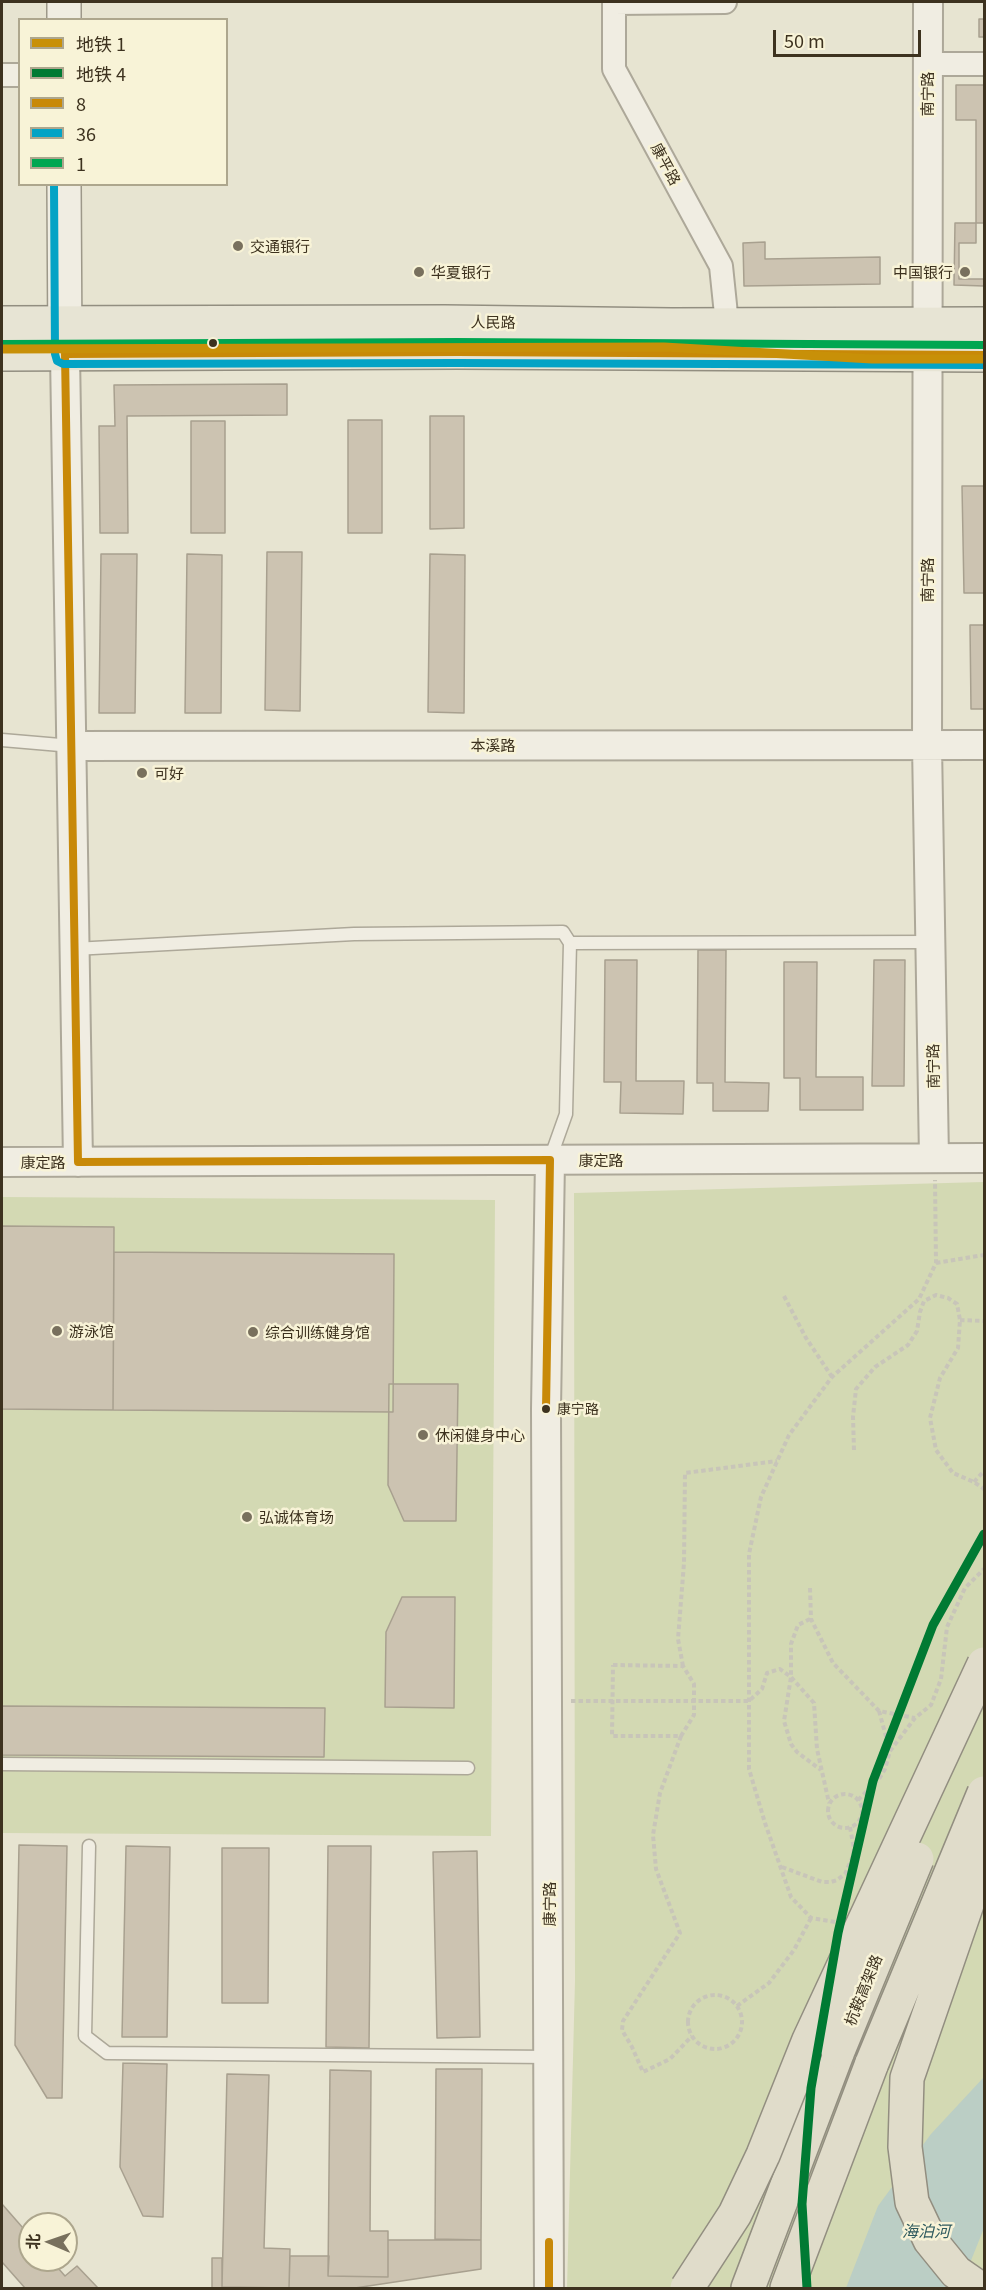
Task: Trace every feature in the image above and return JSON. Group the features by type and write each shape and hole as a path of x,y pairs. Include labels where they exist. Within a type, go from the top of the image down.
{"highway":[{"path":"687,2289 735,2214 763,2155 809,2040 984,1664"},
{"name":"杭鞍高架路","path":"748,2289 838,2051 984,1693"},
{"path":"787,2289 872,2063 984,1793"},
{"path":"979,2289 956,2272 930,2240 912,2202 905,2147 907,2079 984,1855"}],"main road":[{"path":"63,2 64,18"},
{"path":"64,186 65,338"},
{"name":"人民路","path":"2,354 65,338 445,322 727,324 927,340 984,355"},
{"name":"人民路","path":"2,323 65,338 469,352 927,340 984,324"}],"street":[{"path":"614,2 725,2"},
{"name":"康平路","path":"614,2 614,69 721,266 727,324"},
{"name":"南宁路","path":"928,2 927,745 934,1158"},
{"path":"928,64 984,64"},
{"path":"2,75 18,75"},
{"path":"65,338 78,1161"},
{"name":"本溪路","path":"72,746 984,745"},
{"name":"康定路","path":"2,1162 984,1158"},
{"name":"康宁路","path":"549,1160 546,1409 549,1701 549,2289"}],"lane":[{"name":"本溪路","path":"2,740 72,746"},
{"path":"74,949 389,933 563,932 570,943 566,1113 549,1160"},
{"path":"570,943 931,942"},
{"path":"2,1764 468,1768"},
{"path":"89,1846 85,2036 107,2054 549,2057"}],"path":[{"path":"846,1922 811,1918 791,1897 749,1768 749,1554 761,1497 789,1435 832,1377 919,1299 936,1263 934,1158"},
{"path":"936,1263 984,1255"},
{"path":"854,1450 853,1403 856,1389 875,1367 908,1345 917,1331 924,1301 936,1295 948,1298 957,1304 960,1320 958,1348 940,1378 930,1418 936,1450 953,1473 984,1489"},
{"path":"784,1296 806,1338 832,1377"},
{"path":"960,1320 984,1321"},
{"path":"692,2036 670,2060 643,2072 622,2030 623,2021 680,1933 656,1869 653,1835 660,1792 681,1736 694,1715 694,1684 683,1666 678,1639 684,1563 685,1473 777,1461"},
{"path":"974,1482 984,1471"},
{"path":"858,1800 879,1779 885,1769 890,1751 915,1718 931,1705 941,1679 947,1628 965,1588 984,1569"},
{"path":"810,1588 811,1619 833,1663 879,1711 890,1751"},
{"path":"811,1619 798,1625 794,1634 790,1655 791,1677 784,1721 786,1731 797,1752 822,1770"},
{"path":"681,1736 612,1736 613,1665 683,1666"},
{"path":"549,1701 749,1701 762,1689 765,1678 771,1671 780,1669 791,1677 814,1703 817,1749 829,1803 828,1815 834,1824 844,1828 850,1827 861,1816 862,1810 854,1796 843,1794 829,1803"},
{"path":"879,1711 915,1718"},
{"path":"781,1867 822,1882 837,1880 844,1874 853,1856 850,1827"},
{"path":"737,2006 769,1983 794,1950 811,1918"},
{"path":"722,1995 737,2006 742,2022 741,2031 730,2044 714,2049 706,2047 692,2036 688,2019 691,2010 704,1997 722,1995"}],"green space":[{"path":"984,1182 984,2288 567,2288 575,1981 574,1193"},
{"name":"弘诚体育场","path":"2,1197 495,1200 491,1836 2,1833"}],"water":[{"name":"海泊河","path":"984,2077 984,2228 960,2288 846,2288 878,2206 931,2134"}],"building":[{"path":"979,19 984,19 984,37 979,37"},
{"path":"956,85 984,85 984,279 959,279 959,243 976,243 976,120 956,120"},
{"path":"955,223 984,223 984,286 954,285"},
{"path":"765,242 765,259 880,257 880,284 744,286 743,243"},
{"path":"287,384 287,415 127,416 128,533 100,533 99,426 115,426 114,385"},
{"path":"430,416 464,416 464,528 430,529"},
{"path":"348,420 382,420 382,533 348,533"},
{"path":"191,421 225,421 225,533 191,533"},
{"path":"962,486 984,486 984,593 964,593"},
{"path":"267,552 302,552 300,711 265,710"},
{"path":"101,554 137,554 135,713 99,713"},
{"path":"187,554 222,555 221,713 185,713"},
{"path":"430,554 465,555 464,713 428,712"},
{"path":"970,625 984,625 984,709 971,709"},
{"path":"698,950 726,950 725,1082 769,1083 768,1111 713,1111 713,1083 697,1083"},
{"path":"605,960 637,960 636,1081 684,1081 683,1114 620,1113 621,1082 604,1082"},
{"path":"874,960 905,960 904,1086 872,1086"},
{"path":"784,962 817,962 816,1077 863,1077 863,1110 800,1110 800,1078 784,1078"},
{"name":"游泳馆","path":"2,1226 114,1227 113,1410 2,1409"},
{"name":"综合训练健身馆","path":"114,1252 394,1254 393,1412 113,1410"},
{"name":"休闲健身中心","path":"389,1384 458,1384 456,1521 404,1521 388,1485"},
{"path":"402,1597 455,1597 454,1708 385,1707 386,1632"},
{"path":"2,1706 325,1708 324,1757 2,1755"},
{"path":"19,1845 67,1846 62,2098 47,2098 15,2045"},
{"path":"126,1846 170,1847 167,2037 122,2037"},
{"path":"328,1846 371,1846 369,2048 326,2047"},
{"path":"222,1848 269,1848 268,2003 222,2003"},
{"path":"477,1851 480,2037 437,2038 433,1852"},
{"path":"123,2063 167,2064 163,2217 143,2216 120,2167"},
{"path":"436,2069 482,2069 481,2240 435,2239"},
{"path":"330,2070 371,2071 370,2231 388,2231 388,2277 328,2276"},
{"path":"227,2074 269,2075 264,2248 290,2249 289,2288 222,2287"},
{"path":"2,2204 18,2222 18,2272 62,2272 65,2276 70,2272 78,2272 78,2267 98,2288 25,2288 2,2262"},
{"path":"388,2240 481,2240 481,2269 355,2288 289,2288 290,2256 329,2256 328,2276 388,2277"},
{"path":"212,2258 222,2258 222,2287 289,2288 212,2288"}],"metro line":[{"name":"1","path":"2,349 664,347 872,359 984,359"},
{"name":"4","path":"807,2288 802,2204 811,2088 838,1933 873,1781 933,1625 984,1534"}],"transit line":[{"name":"36","path":"54,186 55,354 57,361 63,364 984,365"},
{"name":"1","path":"2,344 457,342 984,345"},
{"name":"8","path":"546,1409 550,1160 78,1162 65,354 457,352 984,355"},
{"name":"8","path":"549,2242 549,2288"}],"place":[{"name":"交通银行","path":"238,246"},
{"name":"华夏银行","path":"419,272"},
{"name":"中国银行","path":"965,272"},
{"name":"可好","path":"142,773"},
{"name":"游泳馆","path":"57,1331"},
{"name":"综合训练健身馆","path":"253,1332"},
{"name":"康宁路","path":"546,1409"},
{"name":"休闲健身中心","path":"423,1435"},
{"name":"弘诚体育场","path":"247,1517"}]}
